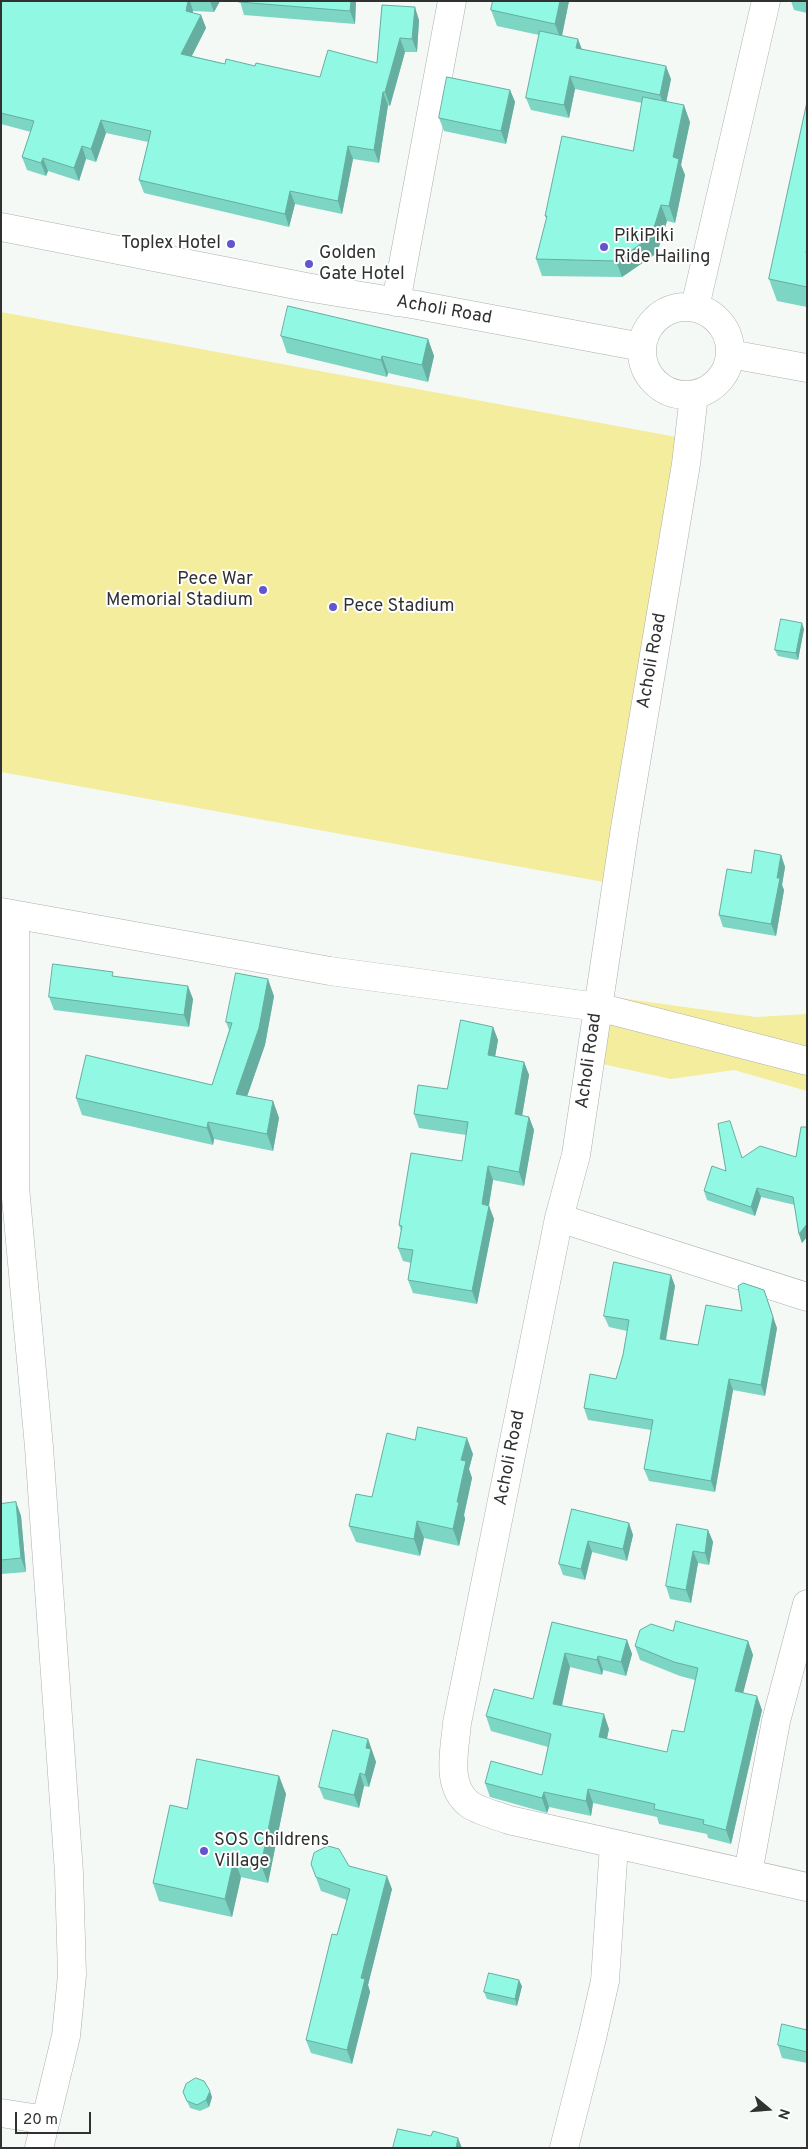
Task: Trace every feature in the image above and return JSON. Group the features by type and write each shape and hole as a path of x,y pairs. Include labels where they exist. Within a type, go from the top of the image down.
{"street":[{"path":"396,302 452,1"},
{"path":"695,307 766,1"},
{"name":"Acholi Road","path":"1,227 306,287 642,347"},
{"path":"682,306 695,307 714,316 722,324 728,339 730,354 722,376 715,385 694,395 682,395 660,388 646,370 642,359 642,347 650,324 660,316 670,309 682,306"},
{"path":"730,354 807,368"},
{"name":"Acholi Road","path":"694,395 686,464 625,828 576,1155 559,1218 458,1722 454,1774 456,1789 470,1805 509,1820 807,1887"},
{"path":"39,2148 66,2036 72,1975 70,1873 39,1447 16,1187 8,914 330,971 598,1007 807,1061"},
{"path":"559,1218 807,1297"},
{"path":"748,1873 776,1721 807,1604"},
{"path":"564,2148 592,2038 604,1981 614,1845"},
{"path":"1,2113 46,2120"}],"shaded area":[{"name":"Pece Stadium","path":"1,312 698,441 609,883 1,772"},
{"path":"606,996 756,1017 807,1014 807,1091 734,1070 671,1079 593,1062"}],"building":[{"path":"1,1 188,1 186,11 201,15 181,54 225,64 226,59 255,66 256,63 320,77 328,50 377,63 382,5 415,7 412,39 400,38 385,92 383,92 374,150 348,146 338,201 290,191 285,214 139,180 151,131 101,120 91,149 82,146 74,168 43,158 41,163 22,157 34,121 1,113"},
{"path":"240,1 351,1 350,11"},
{"path":"493,1 560,1 555,24 491,10"},
{"path":"540,31 578,39 576,48 666,66 660,95 570,76 564,105 526,98"},
{"path":"447,77 510,90 501,131 439,118"},
{"path":"643,97 684,105 673,157 679,159 669,206 661,205 651,237 616,261 536,259 547,216 545,216 562,136 633,151"},
{"path":"807,102 806,253 807,287 769,279"},
{"path":"288,306 428,339 422,365 382,356 381,360 281,336"},
{"path":"781,619 802,623 796,653 775,650"},
{"path":"755,850 781,855 777,878 780,878 771,924 719,915 727,869 751,873"},
{"path":"53,964 113,972 112,976 188,986 184,1015 49,997"},
{"path":"236,973 268,979 259,1028 236,1094 273,1101 267,1134 208,1122 207,1128 76,1098 86,1055 212,1085 232,1023 226,1022"},
{"path":"461,1020 493,1027 488,1055 524,1062 515,1114 529,1117 519,1172 488,1166 482,1204 489,1206 472,1291 408,1280 413,1250 398,1248 402,1226 399,1225 411,1153 462,1161 468,1122 414,1114 418,1085 447,1089"},
{"path":"730,1121 742,1158 760,1146 796,1157 801,1127 807,1127 807,1224 799,1234 793,1197 757,1188 751,1207 704,1191 712,1166 726,1171 718,1124"},
{"path":"614,1262 671,1275 660,1339 698,1345 706,1305 742,1311 738,1286 743,1283 764,1290 773,1317 761,1385 729,1379 711,1481 644,1469 653,1420 584,1408 590,1374 616,1379 623,1355 629,1320 604,1316"},
{"path":"418,1427 467,1438 461,1460 466,1461 453,1529 417,1521 414,1539 349,1526 356,1494 372,1497 387,1433 415,1440"},
{"path":"16,1502 21,1558 1,1560 1,1504"},
{"path":"572,1509 629,1523 623,1549 588,1541 581,1569 559,1564"},
{"path":"677,1524 708,1530 705,1553 693,1551 686,1590 666,1586"},
{"path":"676,1621 748,1641 735,1691 757,1696 726,1830 703,1824 704,1820 654,1809 655,1804 588,1789 586,1801 544,1792 542,1798 485,1783 491,1761 542,1775 551,1734 486,1716 494,1689 533,1699 552,1622 627,1640 621,1662 598,1656 597,1660 565,1653 553,1704 604,1714 599,1737 667,1752 672,1730 684,1732 698,1668 674,1662 635,1646 640,1630 651,1624 673,1631"},
{"path":"333,1730 368,1739 366,1748 371,1749 365,1775 360,1773 354,1795 319,1787"},
{"path":"197,1759 279,1776 261,1865 234,1859 225,1899 153,1883 170,1805 187,1809"},
{"path":"328,1846 339,1849 349,1866 387,1876 361,1978 365,1979 347,2050 306,2040 332,1934 337,1935 350,1889 316,1877 311,1864 314,1853"},
{"path":"489,1973 519,1980 515,1999 484,1992"},
{"path":"782,2024 807,2030 807,2052 778,2045"},
{"path":"196,2078 204,2081 210,2091 206,2100 197,2105 187,2101 183,2092 186,2084"},
{"path":"398,2129 431,2136 433,2131 458,2138 456,2148 393,2148"}],"place":[{"name":"Toplex Hotel","path":"231,244"},
{"name":"PikiPiki Ride Hailing","path":"604,247"},
{"name":"Golden Gate Hotel","path":"309,264"},
{"name":"Pece War Memorial Stadium","path":"263,590"},
{"name":"Pece Stadium","path":"333,607"},
{"name":"SOS Childrens Village","path":"204,1851"}]}
